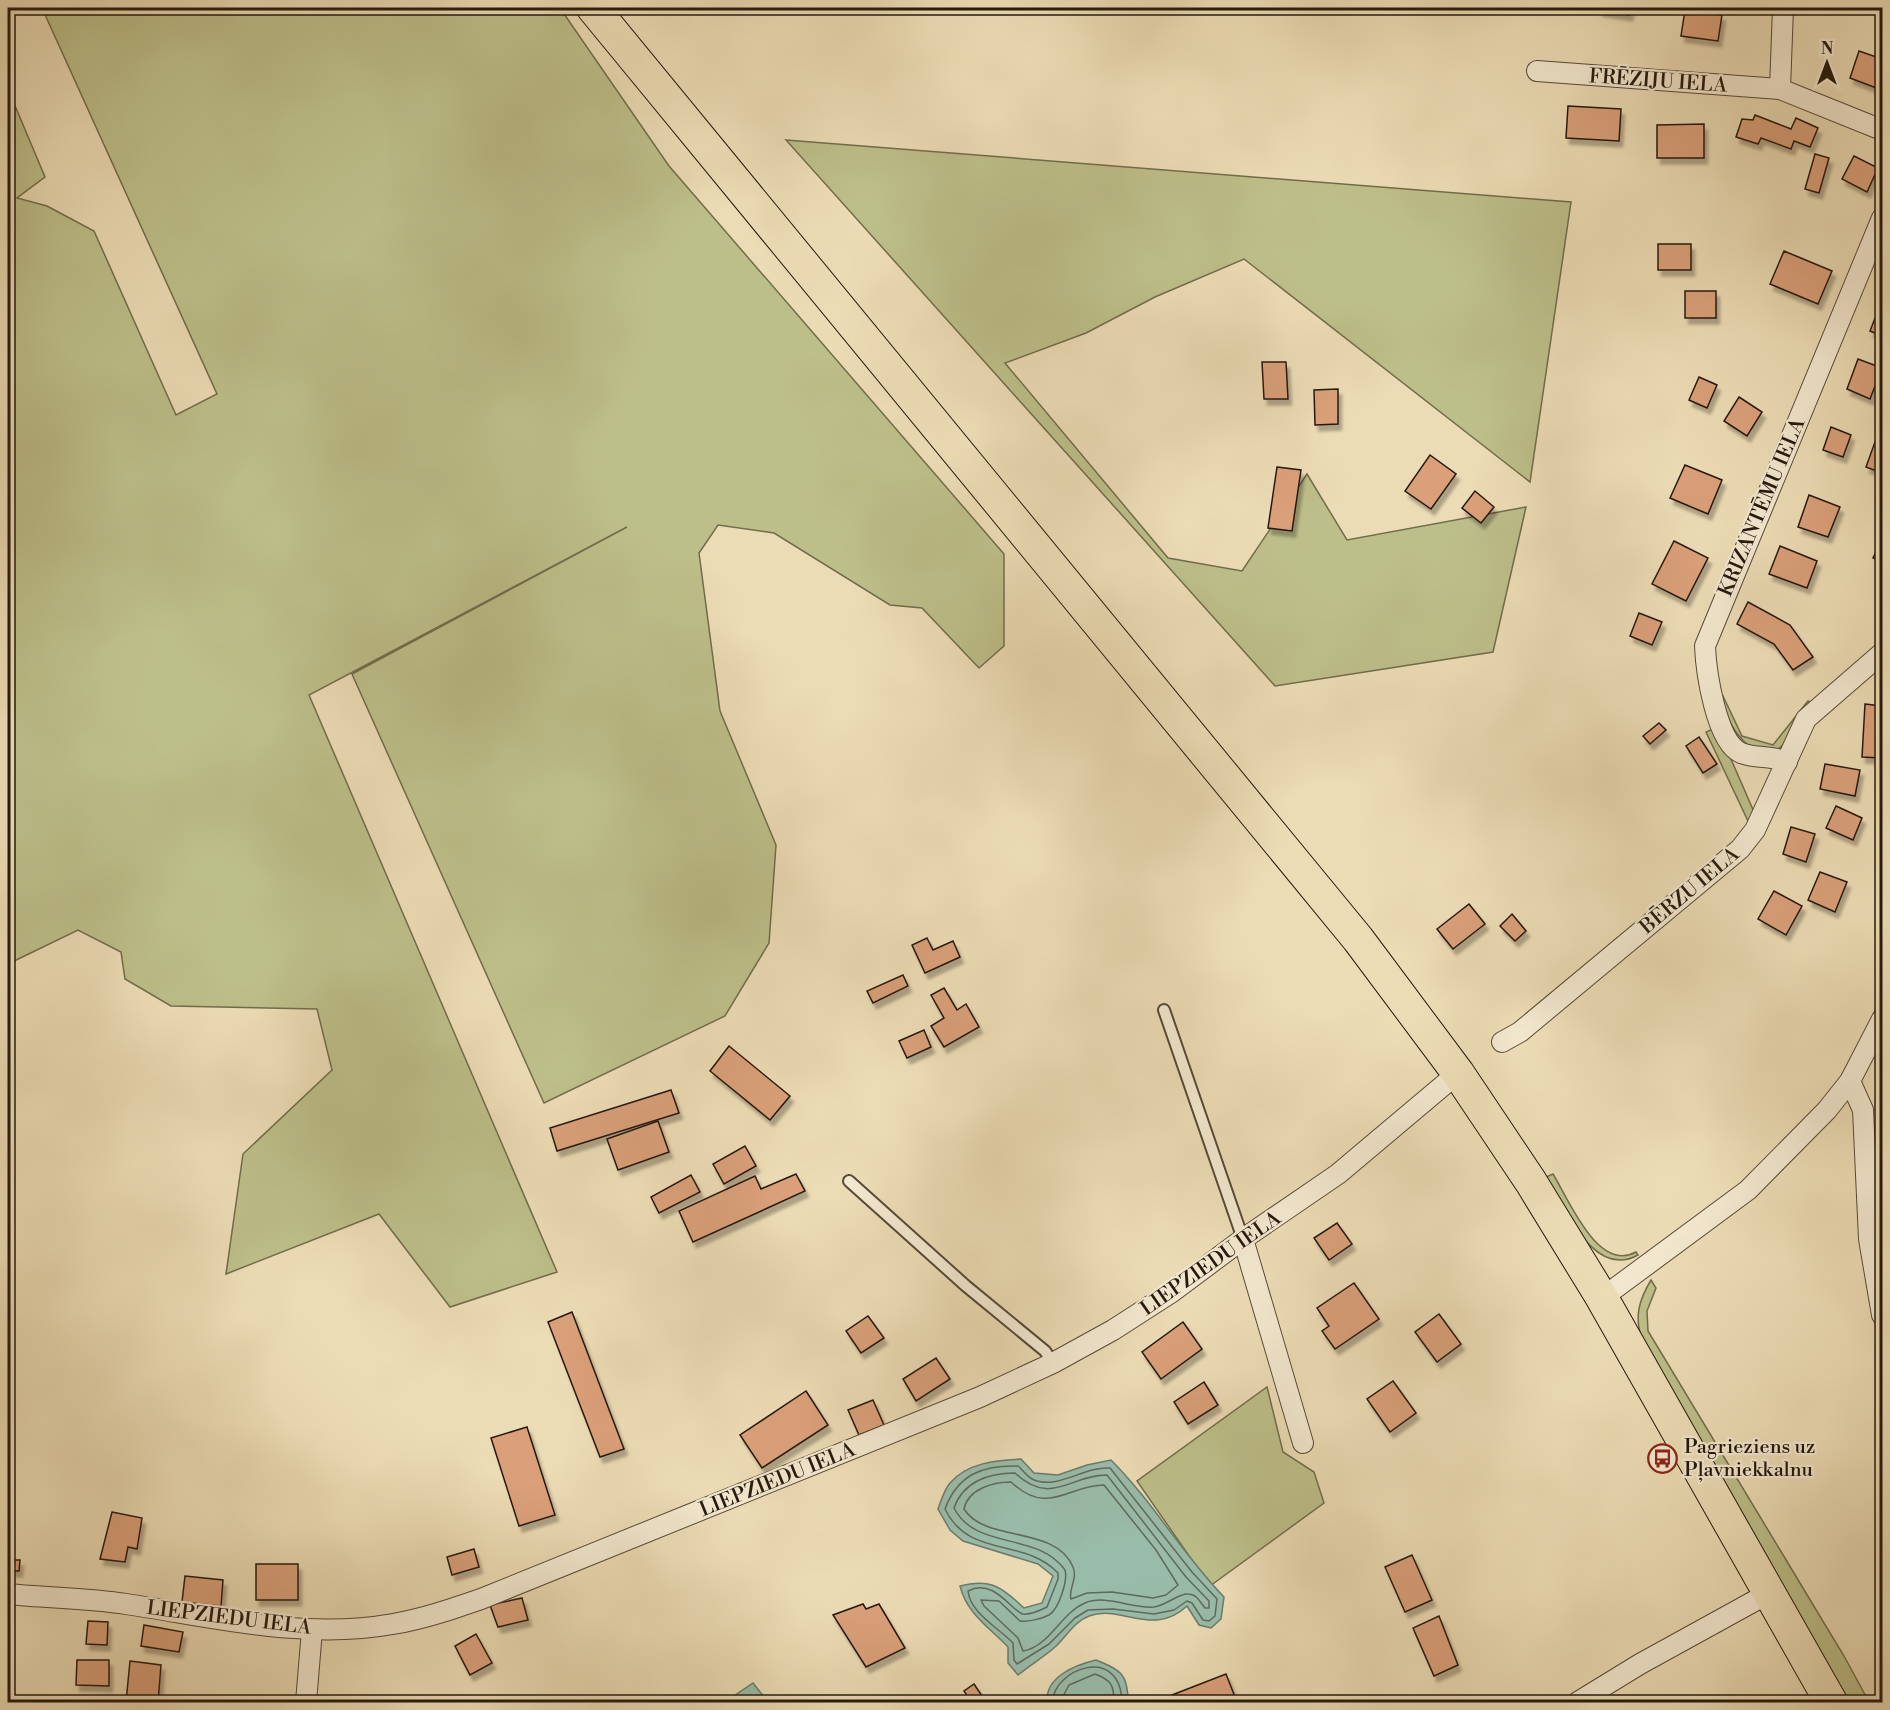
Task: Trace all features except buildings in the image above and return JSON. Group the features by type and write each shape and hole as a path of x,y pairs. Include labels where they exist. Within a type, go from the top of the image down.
{"main road":[{"path":"593,8 1358,939 1458,1073 1531,1182 1602,1298 1831,1702"}],"street":[{"path":"1780,89 1783,8"},
{"name":"FRĒZIJU IELA","path":"1537,71 1780,89 1882,130"},
{"name":"KRIZANTĒMU IELA","path":"1787,762 1777,757 1741,753 1732,744 1713,706 1706,676 1705,646 1882,218"},
{"name":"BĒRZU IELA","path":"1502,1042 1520,1032 1740,849 1755,830 1806,719 1882,653"},
{"path":"1602,1298 1748,1190 1827,1110 1850,1081 1882,1019"},
{"name":"LIEPZIEDU IELA","path":"8,1594 123,1603 251,1624 312,1630 391,1624 436,1614 481,1599 969,1401 1053,1363 1123,1324 1172,1292 1243,1239 1338,1174 1458,1073"},
{"path":"1850,1081 1863,1110 1869,1239 1882,1315"},
{"path":"1243,1239 1304,1443"},
{"path":"1578,1702 1640,1664 1769,1593"},
{"path":"306,1702 312,1630"}],"lane":[{"path":"1164,1010 1243,1239"},
{"path":"849,1181 966,1286 1045,1351 1053,1363"}],"green space":[{"path":"42,8 560,8 669,166 1004,554 1004,646 979,668 922,608 890,605 774,533 718,525 699,553 720,711 776,845 769,943 725,1016 544,1103 352,674 627,527 309,695 557,1272 450,1307 379,1214 226,1274 243,1154 332,1070 317,1009 171,1006 125,979 121,952 78,930 8,964 8,89 45,177 17,198 47,206 94,231 176,415 217,394"},
{"path":"786,140 1571,202 1530,482 1244,259 1155,297 1086,333 1005,363 1168,558 1242,571 1307,474 1347,540 1526,507 1493,652 1275,686"},
{"path":"1723,696 1742,736 1773,745 1808,701 1812,703 1786,742 1775,751 1764,753 1744,742 1728,720 1718,699"},
{"path":"1717,727 1754,812 1748,821 1706,732"},
{"path":"1553,1174 1576,1216 1597,1243 1609,1252 1622,1256 1636,1252 1638,1255 1622,1260 1607,1258 1594,1249 1582,1237 1546,1177"},
{"path":"1651,1280 1656,1288 1647,1311 1648,1331 1844,1656 1869,1702 1845,1702 1642,1339 1638,1323 1639,1309"},
{"path":"1267,1387 1283,1452 1314,1472 1324,1503 1210,1586 1137,1481"}],"water":[{"path":"1021,1459 1034,1473 1058,1475 1111,1460 1141,1493 1195,1564 1224,1597 1221,1619 1211,1628 1199,1625 1187,1606 1174,1615 1162,1619 1149,1620 1101,1613 1089,1616 1075,1625 1051,1651 1018,1675 1008,1663 1008,1647 973,1612 960,1586 980,1583 996,1586 1024,1608 1042,1603 1053,1576 1038,1564 963,1541 950,1530 938,1509 948,1486 965,1471 992,1462"},
{"path":"1096,1660 1121,1674 1127,1685 1128,1702 1047,1702 1048,1693 1056,1679 1079,1665"},
{"path":"753,1683 768,1702 725,1702"}],"place":[{"name":"Pagrieziens uz Pļavniekkalnu","path":"1663,1458"}]}
